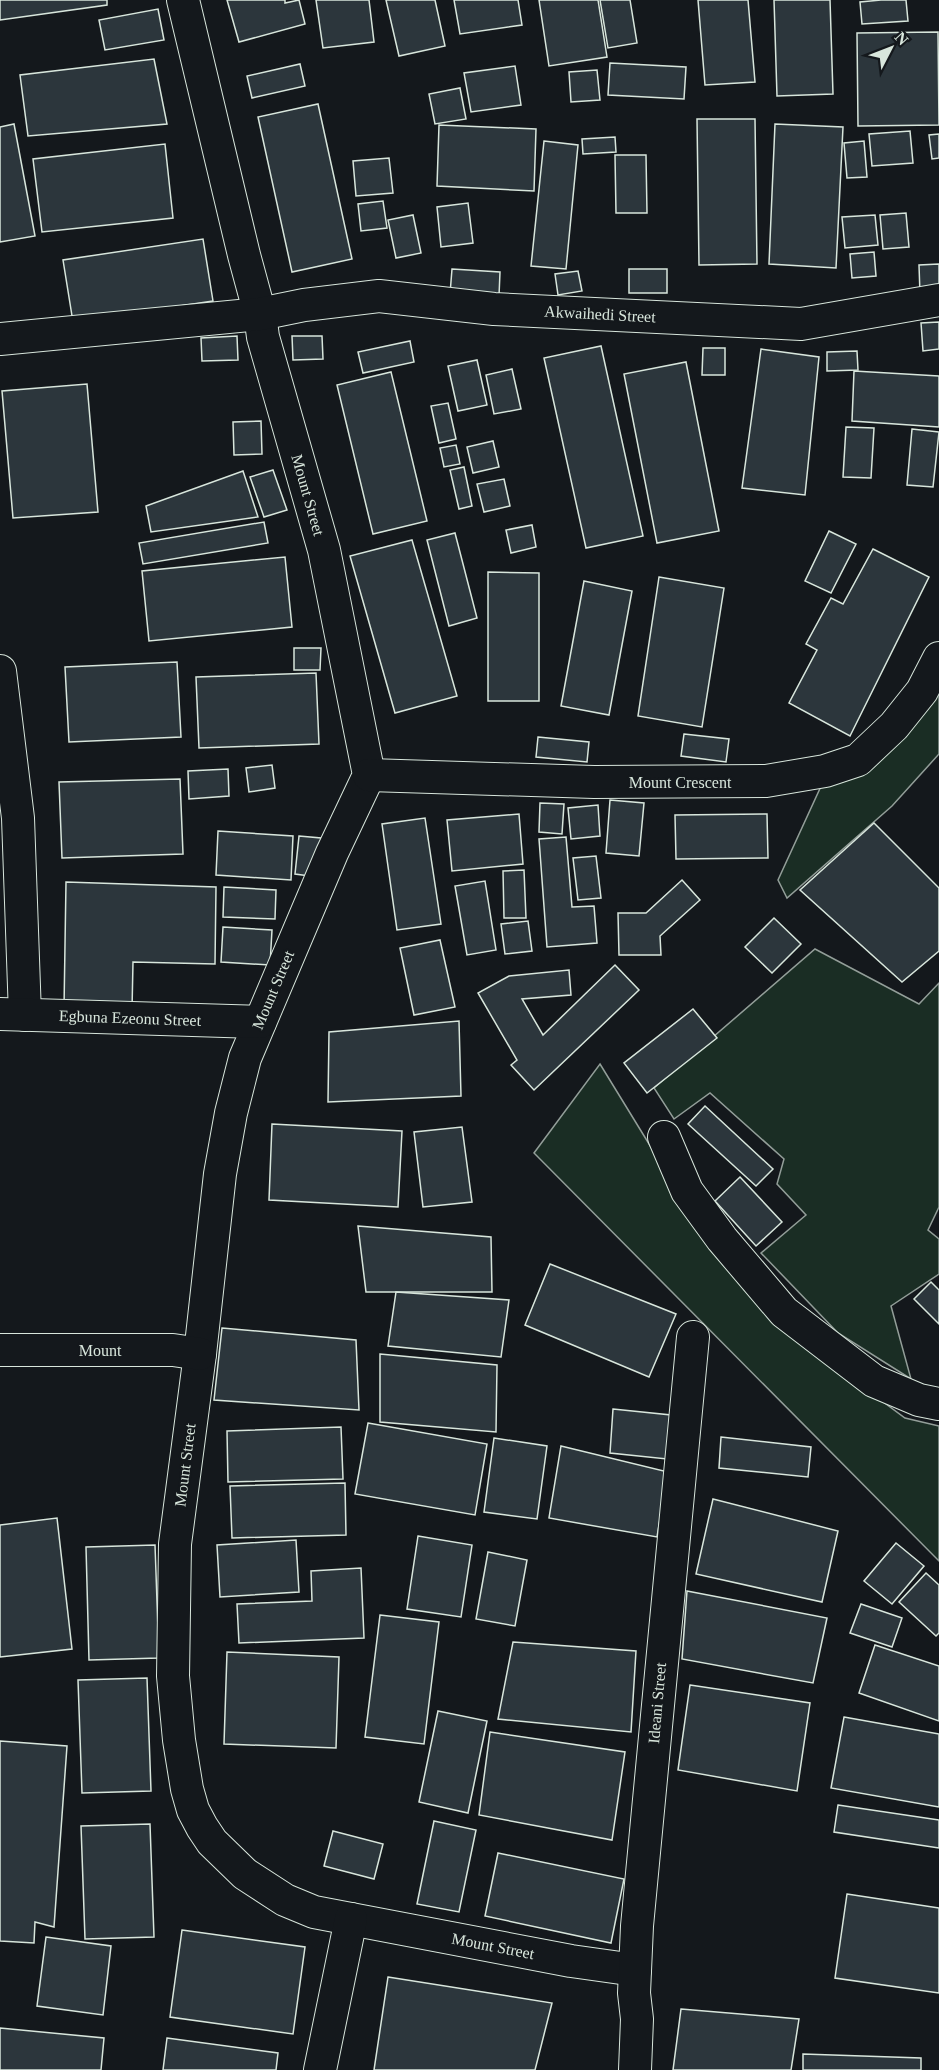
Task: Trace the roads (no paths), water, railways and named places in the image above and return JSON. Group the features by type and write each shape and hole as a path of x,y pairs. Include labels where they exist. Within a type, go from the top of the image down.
{"street":[{"name":"Mount Street","path":"183,0 260,314 263,337 324,550 369,775 332,853 245,1058 236,1089 220,1174 200,1354 174,1544 173,1676 179,1740 187,1789 194,1810 212,1842 245,1874 285,1900 314,1912 571,1961 635,1970"},
{"name":"Akwaihedi Street","path":"0,339 260,314 304,305 379,296 494,309 801,324 939,300"},
{"name":"Mount Crescent","path":"369,775 594,782 766,782 825,771 858,760 894,726 922,691 939,658"},
{"path":"0,671 18,818 13,1014"},
{"name":"Egbuna Ezeonu Street","path":"13,1014 260,1022"},
{"path":"664,1137 687,1191 730,1248 784,1312 874,1381 929,1402"},
{"name":"Ideani Street","path":"635,2070 637,2019 634,1993 635,1970 655,1719 693,1337"},
{"name":"Mount","path":"0,1350 173,1350 200,1354"},
{"path":"320,2070 351,1919"}]}
